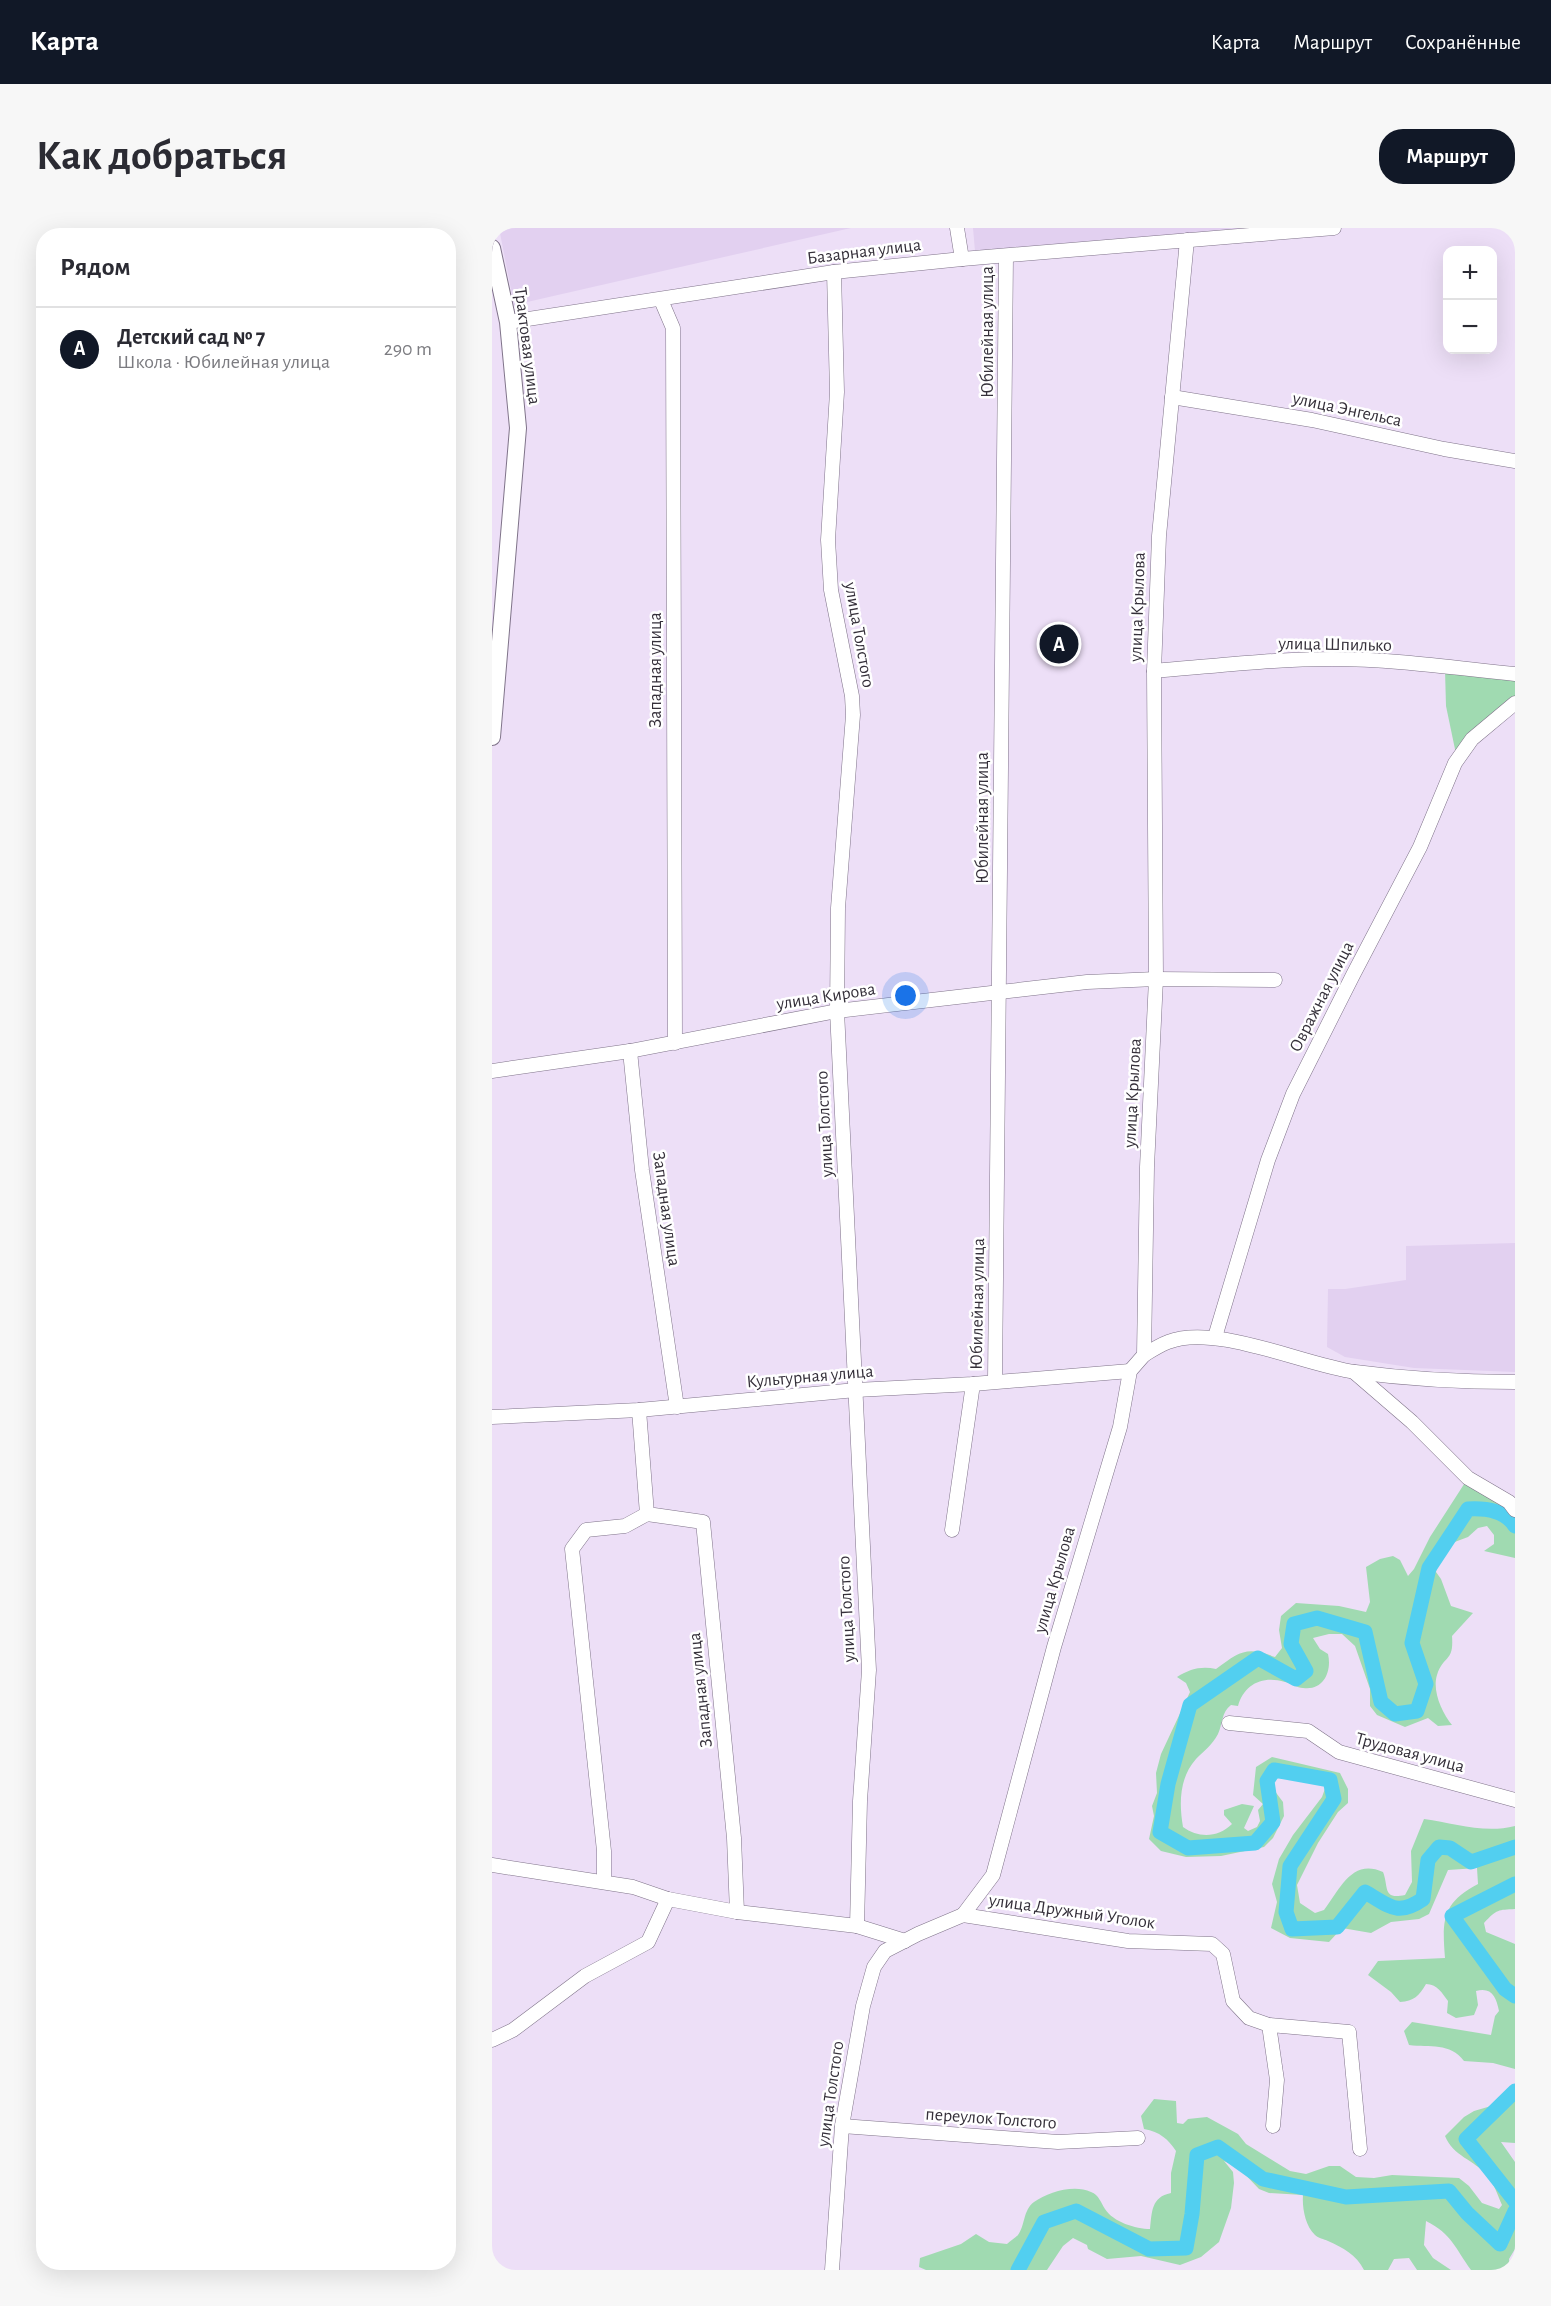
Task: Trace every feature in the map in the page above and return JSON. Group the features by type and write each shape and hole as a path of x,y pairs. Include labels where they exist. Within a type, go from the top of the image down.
{"main road":[{"name":"Трактовая улица","path":"492,248 508,321 518,428 492,737"}],"street":[{"path":"957,228 962,259"},
{"name":"Базарная улица","path":"508,321 661,300 834,272 1334,228"},
{"name":"улица Крылова","path":"963,1915 993,1875 1057,1636 1120,1427 1130,1371 1144,1354 1147,1167 1156,979 1154,671 1159,536 1187,240"},
{"name":"Юбилейная улица","path":"995,1381 1006,256"},
{"name":"улица Толстого","path":"834,272 837,392 828,540 831,590 852,696 853,714 838,908 837,1011 869,1670 860,1801 857,1926"},
{"name":"Западная улица","path":"661,300 673,328 675,1043"},
{"name":"улица Энгельса","path":"1172,397 1312,420 1444,449 1515,461"},
{"name":"улица Шпилько","path":"1154,671 1257,662 1333,659 1441,666 1515,674"},
{"name":"Овражная улица","path":"1215,1337 1268,1160 1293,1094 1420,847 1455,763 1472,739 1515,703"},
{"name":"улица Кирова","path":"492,1071 630,1051 837,1011 1000,992 1087,982 1156,979 1275,980"},
{"name":"Западная улица","path":"630,1051 642,1170 676,1407"},
{"path":"1144,1354 1168,1341 1188,1337 1215,1337 1353,1371 1467,1382 1515,1382"},
{"name":"Культурная улица","path":"492,1417 639,1410 856,1390 973,1384 1130,1371"},
{"path":"1353,1371 1412,1422 1468,1478 1509,1502 1515,1510"},
{"name":"Юбилейная улица","path":"952,1530 973,1384"},
{"path":"604,1882 604,1851 572,1549 586,1530 625,1526 647,1514 639,1410"},
{"name":"Западная улица","path":"647,1514 703,1522 734,1838 737,1912"},
{"name":"Трудовая улица","path":"1229,1723 1308,1731 1339,1752 1515,1800"},
{"path":"492,1865 633,1887 668,1899 737,1912 857,1926 905,1941"},
{"path":"492,2040 513,2030 585,1976 648,1942 668,1899"},
{"name":"улица Толстого","path":"832,2270 842,2126 863,2006 873,1966 885,1952 963,1915"},
{"name":"улица Дружный Уголок","path":"963,1915 1128,1941 1212,1944 1223,1954 1233,2001 1249,2018 1269,2025 1349,2032 1360,2149"},
{"path":"1269,2025 1277,2080 1273,2126"},
{"name":"переулок Толстого","path":"842,2126 1058,2142 1138,2138"}],"shaded area":[{"path":"499,228 851,228 514,305"},
{"path":"973,228 1262,228 975,251"},
{"path":"1515,1243 1515,1372 1414,1368 1345,1357 1327,1347 1328,1289 1345,1289 1406,1280 1406,1246"}],"green space":[{"path":"1445,670 1515,679 1515,698 1456,754 1446,706"},
{"path":"1468,1478 1515,1511 1515,1558 1484,1551 1494,1544 1494,1535 1487,1526 1478,1528 1468,1537 1452,1543 1439,1559 1436,1572 1451,1606 1473,1613 1452,1636 1450,1655 1437,1675 1436,1688 1439,1702 1452,1725 1438,1726 1428,1718 1405,1727 1377,1715 1370,1706 1370,1689 1355,1646 1342,1634 1313,1638 1320,1649 1328,1654 1329,1667 1325,1678 1321,1683 1310,1688 1301,1688 1277,1680 1262,1681 1250,1687 1238,1706 1231,1705 1228,1708 1216,1738 1190,1766 1183,1783 1181,1809 1183,1827 1201,1835 1208,1835 1221,1832 1232,1824 1224,1815 1224,1810 1242,1804 1254,1806 1244,1828 1248,1831 1257,1827 1260,1821 1258,1810 1263,1804 1253,1795 1256,1767 1272,1757 1340,1773 1348,1789 1348,1803 1338,1812 1318,1843 1297,1885 1300,1903 1315,1913 1324,1910 1348,1878 1363,1869 1383,1872 1390,1894 1405,1895 1412,1882 1411,1851 1424,1819 1492,1829 1515,1826 1515,1909 1498,1911 1484,1923 1486,1932 1515,1944 1515,2069 1493,2063 1464,2061 1446,2048 1409,2045 1404,2031 1412,2022 1491,2035 1495,2016 1499,2011 1495,1997 1490,1992 1476,1991 1478,2005 1474,2015 1456,2018 1447,2013 1448,2001 1433,1986 1426,1984 1416,1997 1400,2002 1391,1992 1368,1975 1378,1961 1445,1958 1444,1933 1447,1914 1457,1898 1478,1884 1477,1868 1448,1870 1429,1914 1419,1919 1391,1922 1371,1933 1342,1928 1329,1942 1290,1938 1271,1928 1277,1902 1272,1884 1279,1859 1293,1835 1322,1797 1327,1783 1294,1777 1275,1779 1271,1786 1283,1802 1284,1816 1273,1838 1264,1847 1221,1856 1186,1857 1161,1851 1149,1839 1154,1816 1152,1806 1157,1793 1156,1773 1161,1754 1190,1692 1186,1683 1177,1677 1196,1669 1216,1669 1244,1652 1257,1652 1275,1657 1282,1648 1279,1630 1281,1616 1296,1603 1339,1606 1366,1612 1370,1602 1366,1567 1380,1559 1393,1556 1400,1560 1408,1576"},
{"path":"1515,2087 1515,2143 1501,2142 1515,2162 1515,2249 1509,2259 1510,2270 1471,2270 1447,2236 1426,2221 1424,2245 1433,2258 1451,2270 1417,2270 1409,2258 1394,2259 1388,2270 1364,2270 1349,2252 1315,2235 1305,2216 1303,2195 1269,2193 1259,2189 1239,2168 1224,2161 1233,2172 1234,2183 1231,2208 1219,2242 1201,2257 1180,2265 1141,2256 1107,2259 1073,2238 1063,2246 1047,2270 926,2270 919,2267 920,2258 961,2244 976,2234 989,2242 1007,2244 1018,2235 1030,2205 1046,2195 1061,2190 1077,2189 1094,2193 1113,2218 1138,2228 1150,2229 1152,2211 1156,2202 1164,2195 1171,2193 1171,2173 1176,2151 1163,2137 1144,2129 1141,2116 1154,2099 1176,2101 1177,2123 1183,2124 1188,2119 1207,2117 1238,2134 1246,2144 1290,2171 1306,2174 1329,2166 1340,2166 1356,2177 1374,2178 1392,2175 1459,2178 1469,2186 1482,2203 1499,2209 1502,2205 1489,2178 1482,2170 1458,2153 1445,2136 1464,2117 1491,2106 1507,2091"}],"waterway":[{"path":"1515,1526 1500,1513 1468,1509 1429,1568 1412,1643 1426,1684 1417,1711 1395,1714 1381,1702 1365,1632 1317,1618 1294,1624 1291,1644 1306,1671 1296,1679 1258,1658 1190,1705 1168,1784 1160,1832 1188,1848 1255,1843 1273,1822 1267,1781 1274,1770 1330,1780 1334,1799 1290,1866 1286,1912 1292,1929 1337,1927 1365,1892 1387,1905 1400,1908 1423,1899 1428,1860 1439,1847 1450,1848 1471,1862 1515,1847"},
{"path":"1515,1884 1452,1916 1505,1989 1515,1996"},
{"path":"1515,2091 1466,2139 1515,2201"},
{"path":"1018,2270 1044,2222 1076,2211 1149,2249 1186,2248 1192,2214 1197,2155 1218,2147 1263,2179 1346,2197 1449,2191 1467,2213 1500,2244 1515,2211"}],"place":[{"name":"Детский сад № 7","path":"1059,644"}]}
